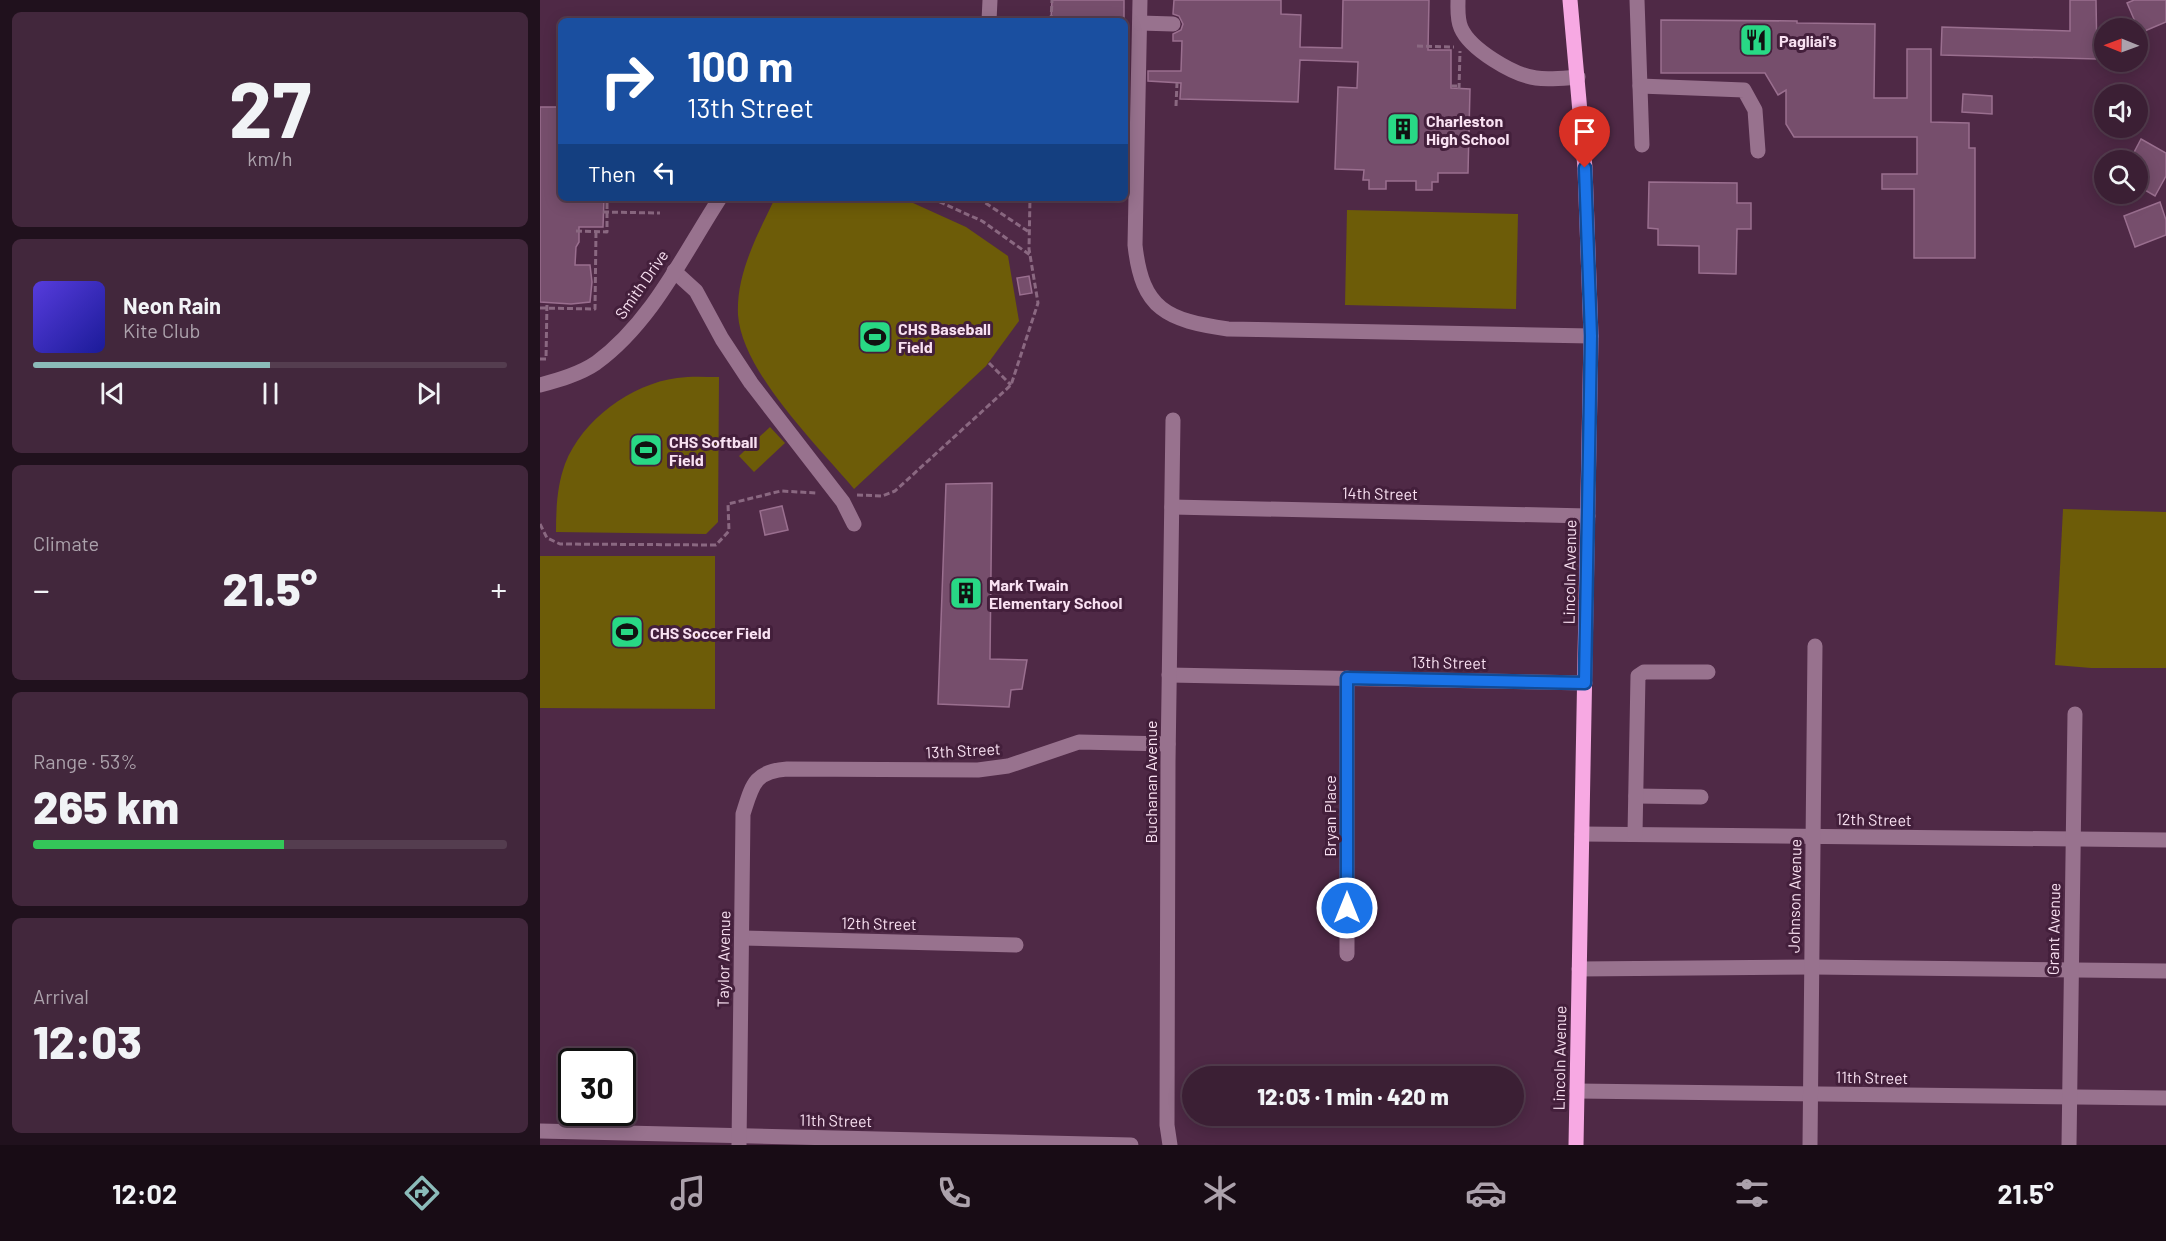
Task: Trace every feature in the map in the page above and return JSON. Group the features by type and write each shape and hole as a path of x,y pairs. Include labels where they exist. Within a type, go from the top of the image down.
{"main road":[{"name":"Lincoln Avenue","path":"1570,0 1585,168 1591,336 1576,1145"}],"street":[{"path":"989,18 990,0"},
{"path":"1140,0 1131,117 1135,245 1138,272 1147,292 1166,313 1190,324 1227,329 1591,336"},
{"path":"1458,0 1461,29 1481,50 1508,70 1539,79 1578,77"},
{"path":"1637,0 1642,145"},
{"path":"1140,23 1173,24"},
{"path":"1640,86 1744,90 1755,110 1758,151"},
{"name":"Smith Drive","path":"540,385 560,380 594,364 618,344 650,309 718,201"},
{"path":"674,271 696,291 722,339 751,383 837,494 854,524"},
{"name":"Buchanan Avenue","path":"1170,1145 1167,1125 1168,744 1173,420"},
{"name":"14th Street","path":"1172,507 1588,516"},
{"name":"Johnson Avenue","path":"1810,1145 1815,646"},
{"path":"1635,834 1638,676 1644,672 1708,672"},
{"name":"13th Street","path":"1169,675 1585,683"},
{"name":"Bryan Place","path":"1347,678 1347,954"},
{"name":"Grant Avenue","path":"2069,1145 2075,714"},
{"name":"13th Street","path":"758,777 770,770 788,769 978,770 1008,766 1079,742 1168,744"},
{"name":"Taylor Avenue","path":"739,1140 743,814 750,790 758,777"},
{"path":"1636,796 1701,797"},
{"name":"12th Street","path":"1582,834 2166,840"},
{"name":"12th Street","path":"741,938 1016,945"},
{"path":"1579,969 1812,967 2166,971"},
{"name":"11th Street","path":"1577,1091 2166,1098"},
{"name":"11th Street","path":"540,1131 739,1140 1131,1145"}],"path":[{"path":"1051,18 1052,0"},
{"path":"1417,46 1460,47 1459,87 1451,86"},
{"path":"1176,83 1176,106"},
{"path":"576,231 606,232 607,201"},
{"path":"938,201 982,221 1030,255"},
{"path":"982,201 1029,232"},
{"path":"540,524 547,538 560,544 716,545 729,531 728,504 781,491 882,496 895,491 1011,385 1038,303 1030,255 1030,201"},
{"path":"605,212 660,213"},
{"path":"540,308 595,309 596,231"},
{"path":"540,359 546,359 547,302"},
{"path":"988,363 1011,385"}],"shaded area":[{"name":"CHS Baseball Field","path":"774,201 909,201 966,227 1008,256 1019,321 986,366 854,489 767,384 743,337 738,315 738,299 744,269"},
{"path":"1347,210 1518,214 1516,309 1345,305"},
{"name":"CHS Softball Field","path":"682,377 719,377 718,522 706,534 556,532 560,481 565,464 583,433 596,419 626,396 642,388"},
{"path":"770,427 785,443 754,472 739,456"},
{"path":"2063,509 2166,512 2166,668 2091,668 2055,665"},
{"name":"CHS Soccer Field","path":"540,556 715,556 715,709 540,708"}],"building":[{"path":"1052,0 1124,0 1124,18 1051,18"},
{"path":"1174,0 1281,0 1281,14 1301,15 1300,47 1342,48 1343,0 1429,0 1428,50 1451,50 1451,88 1470,89 1468,173 1438,173 1438,182 1432,182 1432,190 1416,190 1416,181 1386,181 1386,189 1369,189 1369,180 1363,180 1364,170 1335,169 1338,87 1357,88 1358,62 1300,60 1298,102 1180,99 1181,83 1148,81 1148,71 1181,71 1182,41 1173,41 1173,34 1181,30 1183,24 1179,16 1173,14"},
{"path":"2070,0 2096,0 2094,59 1941,55 1942,27 2070,31"},
{"path":"2134,0 2166,0 2166,22 2148,30 2148,18 2134,18 2127,3"},
{"path":"1661,20 1875,24 1874,98 1907,98 1907,49 1931,49 1931,122 1969,123 1969,148 1975,148 1975,258 1914,258 1914,189 1882,189 1882,174 1917,174 1917,137 1794,137 1786,124 1786,90 1778,95 1765,73 1661,73"},
{"path":"1963,94 1992,96 1992,114 1962,112"},
{"path":"540,107 558,107 558,201 604,201 603,227 579,227 575,265 590,265 592,282 590,302 571,304 540,302"},
{"path":"2141,139 2166,153 2166,176 2155,196 2148,192 2148,150 2135,150"},
{"path":"1649,182 1737,183 1737,203 1751,203 1751,229 1737,229 1736,274 1699,273 1699,246 1658,245 1658,229 1648,228"},
{"path":"2160,202 2166,220 2166,235 2135,247 2124,216"},
{"path":"1029,276 1032,293 1020,295 1017,278"},
{"name":"Mark Twain Elementary School","path":"992,483 990,659 1027,660 1022,689 1011,690 1009,707 938,704 946,484"},
{"path":"782,506 788,530 765,535 760,511"}],"place":[{"name":"Pagliai's","path":"1756,40"},
{"name":"Charleston High School","path":"1403,129"},
{"name":"CHS Baseball Field","path":"875,337"},
{"name":"CHS Softball Field","path":"646,450"},
{"name":"Mark Twain Elementary School","path":"966,593"},
{"name":"CHS Soccer Field","path":"627,632"}],"route":[{"path":"1347,908 1347,678 1585,683 1591,336 1585,168"}]}
